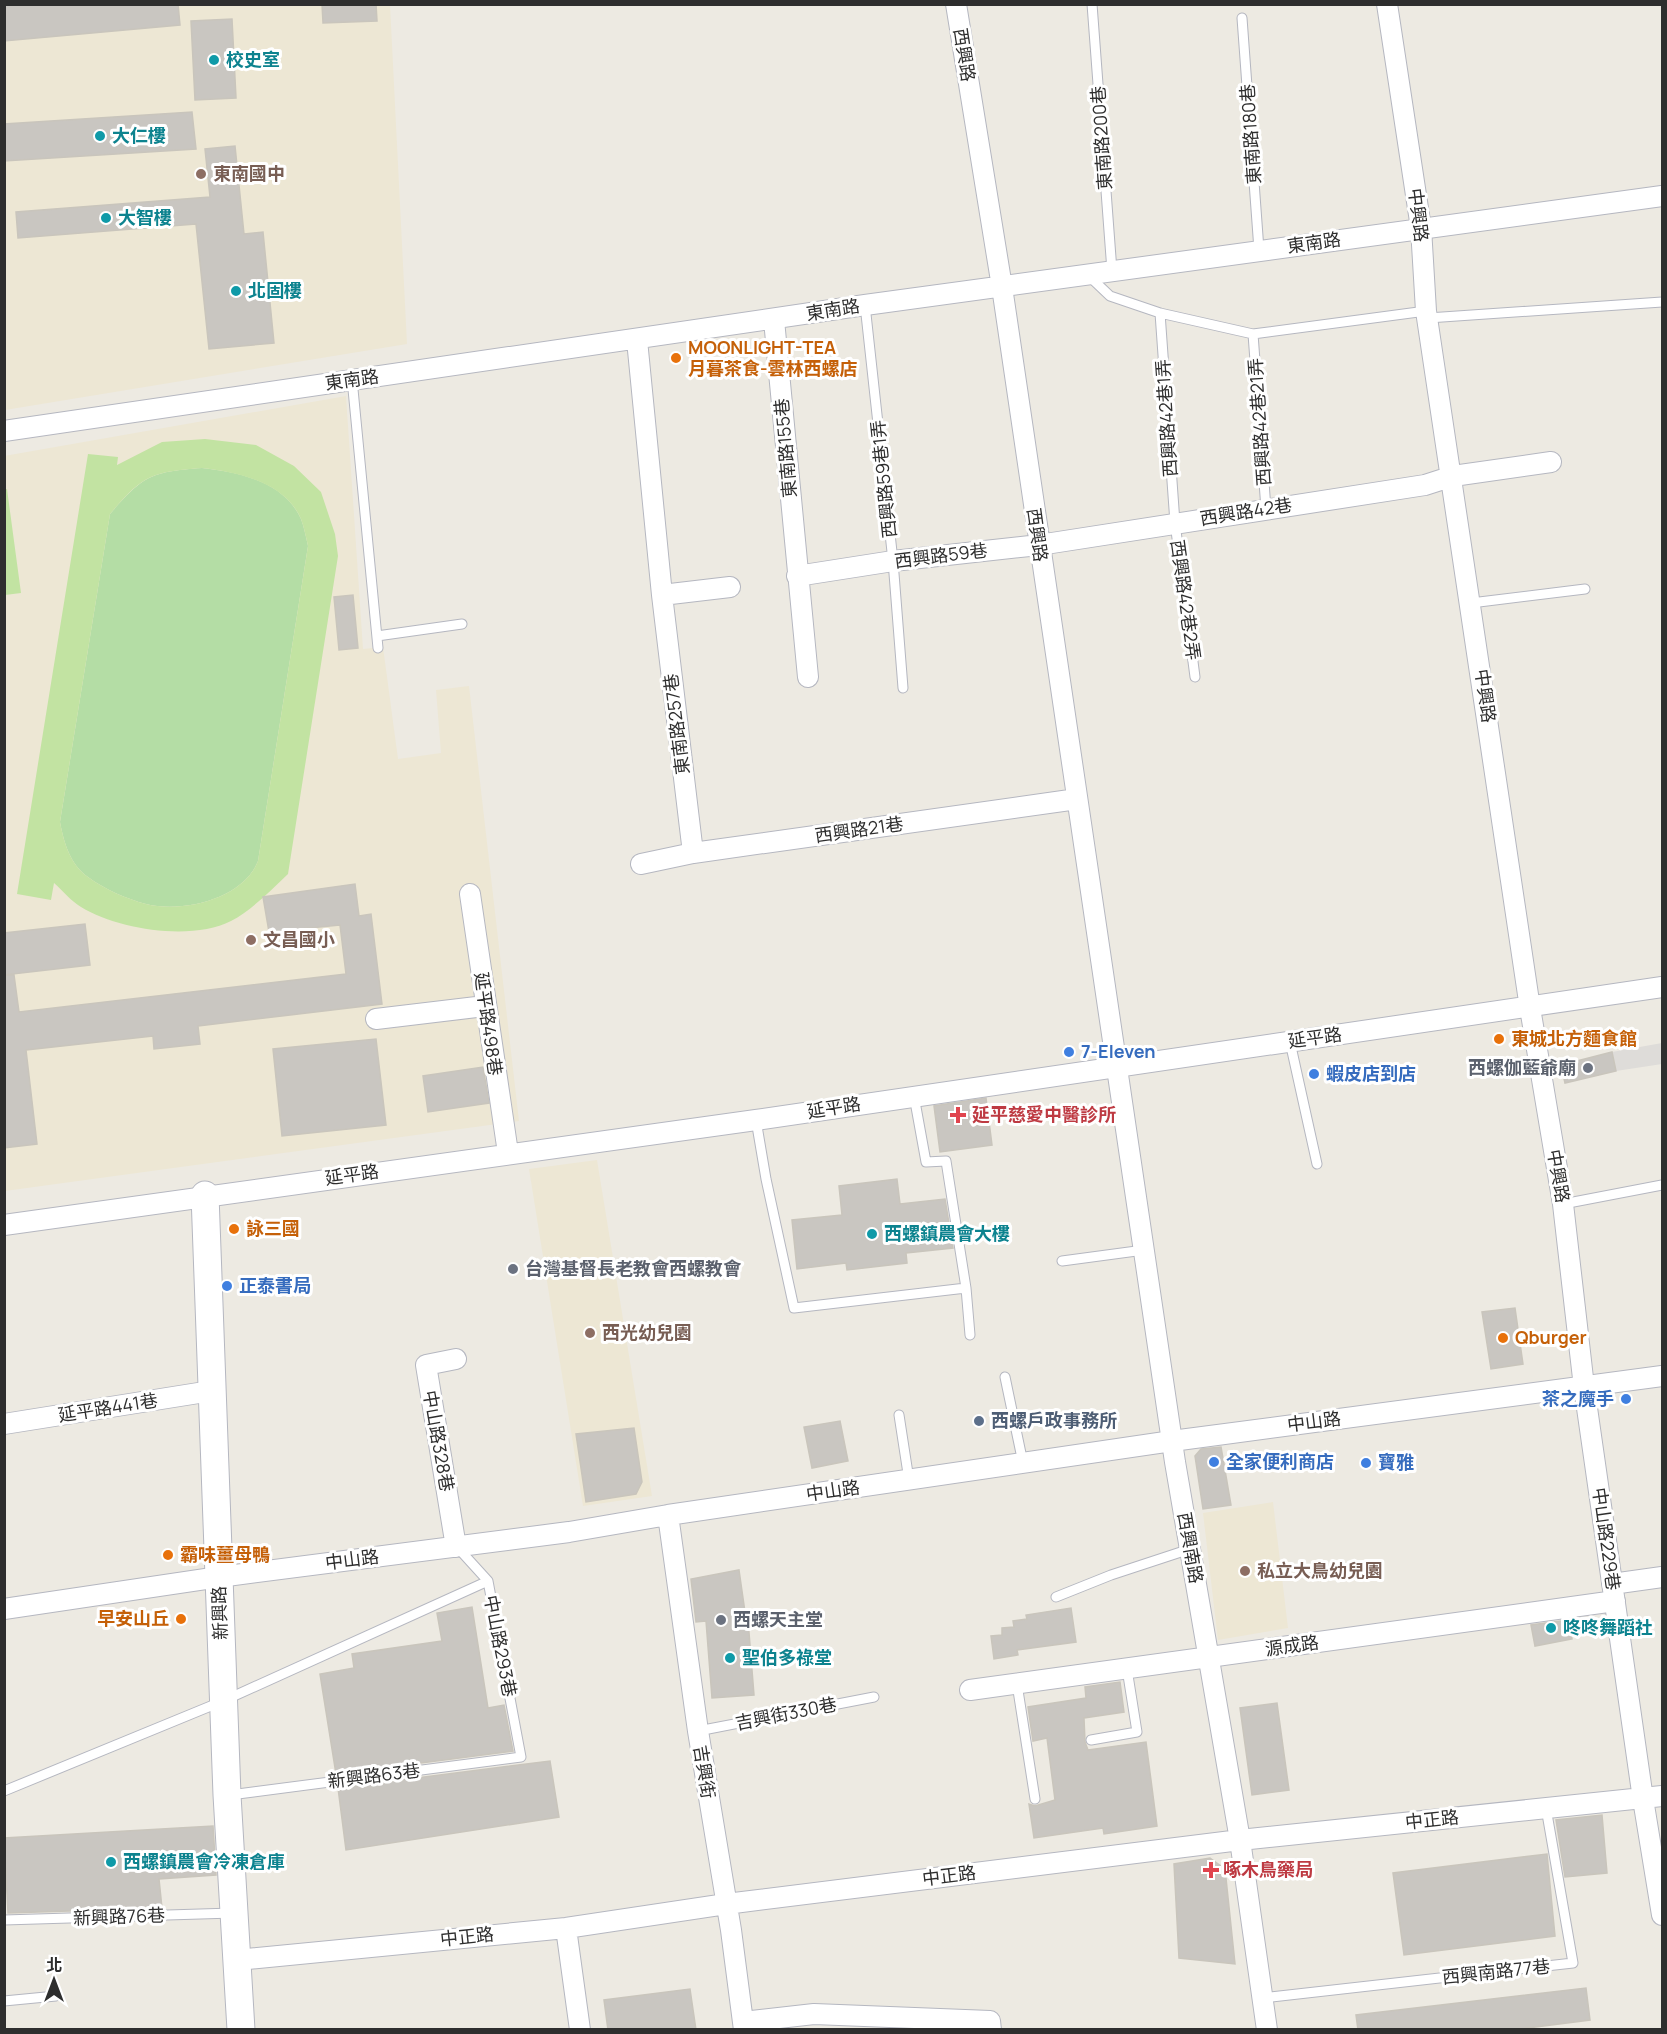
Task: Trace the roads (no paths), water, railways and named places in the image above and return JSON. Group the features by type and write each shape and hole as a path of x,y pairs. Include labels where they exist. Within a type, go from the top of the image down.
{"street":[{"name":"西興路","path":"956,4 1002,287 1117,1066"},
{"name":"中興路","path":"1387,4 1421,228 1427,314 1453,476 1530,1008 1563,1204 1584,1387"},
{"name":"東南路","path":"4,431 865,305 1662,196"},
{"name":"東南路155巷","path":"774,320 808,677"},
{"name":"東南路257巷","path":"637,340 662,595 693,853"},
{"name":"西興路42巷","path":"1039,545 1425,485 1453,476 1551,462"},
{"name":"西興路59巷","path":"798,576 893,561 1039,545"},
{"path":"662,595 730,587"},
{"name":"西興路21巷","path":"641,864 693,853 1077,799"},
{"name":"延平路498巷","path":"470,894 508,1153"},
{"name":"延平路","path":"4,1225 205,1195 756,1120 1662,987"},
{"path":"376,1018 485,1006"},
{"name":"西興南路","path":"1117,1066 1172,1441 1240,1839 1267,2030"},
{"name":"新興路","path":"205,1195 227,1795 241,2030"},
{"name":"中山路328巷","path":"456,1359 426,1365 456,1547"},
{"name":"中山路","path":"4,1609 219,1577 569,1532 668,1515 1172,1441 1662,1376"},
{"name":"中山路229巷","path":"1584,1387 1614,1592 1653,1798 1662,1915"},
{"name":"延平路441巷","path":"4,1424 211,1391"},
{"name":"吉興街","path":"668,1515 698,1731 744,2026"},
{"name":"源成路","path":"970,1690 1209,1658 1614,1592 1662,1577"},
{"name":"中正路","path":"237,1960 566,1928 726,1904 1240,1839 1653,1798"},
{"path":"566,1928 580,2030"},
{"path":"744,2026 814,2014 870,2023 990,2025"}],"lane":[{"name":"東南路200巷","path":"1092,4 1112,271"},
{"name":"東南路180巷","path":"1242,18 1259,250"},
{"path":"1087,274 1110,296 1160,313 1253,334 1427,314 1662,302"},
{"name":"西興路59巷1弄","path":"865,305 893,561 903,688"},
{"name":"西興路42巷1弄","path":"1160,313 1175,523"},
{"name":"西興路42巷21弄","path":"1253,334 1266,509"},
{"path":"352,380 378,648"},
{"name":"西興路42巷2弄","path":"1175,523 1195,677"},
{"path":"1471,603 1585,589"},
{"path":"377,636 462,624"},
{"path":"1290,1042 1317,1164"},
{"path":"914,1096 926,1162 946,1161 966,1288 970,1335"},
{"path":"756,1120 766,1179 794,1308 966,1288"},
{"path":"1563,1204 1662,1185"},
{"path":"1062,1261 1144,1250"},
{"path":"1005,1377 1023,1463"},
{"path":"899,1415 909,1480"},
{"name":"中山路293巷","path":"456,1547 488,1581 521,1757"},
{"path":"1056,1597 1111,1575 1190,1550"},
{"path":"4,1791 224,1701 488,1581"},
{"path":"1091,1740 1137,1732 1127,1669"},
{"path":"1017,1684 1035,1799"},
{"name":"吉興街330巷","path":"698,1731 874,1697"},
{"name":"新興路63巷","path":"227,1795 521,1757"},
{"name":"西興南路77巷","path":"1262,1998 1573,1963 1546,1808"},
{"name":"新興路76巷","path":"4,1920 233,1913"},
{"path":"4,2001 56,1996"}],"place":[{"name":"校史室","path":"214,60"},
{"name":"大仁樓","path":"100,136"},
{"name":"東南國中","path":"201,174"},
{"name":"大智樓","path":"106,218"},
{"name":"北固樓","path":"236,291"},
{"name":"MOONLIGHT-TEA 月暮茶食-雲林西螺店","path":"676,358"},
{"name":"文昌國小","path":"251,940"},
{"name":"東城北方麵食館","path":"1499,1039"},
{"name":"7-Eleven","path":"1069,1052"},
{"name":"西螺伽藍爺廟","path":"1588,1068"},
{"name":"蝦皮店到店","path":"1314,1074"},
{"name":"延平慈愛中醫診所","path":"958,1115"},
{"name":"詠三國","path":"234,1229"},
{"name":"西螺鎮農會大樓","path":"872,1234"},
{"name":"台灣基督長老教會西螺教會","path":"513,1269"},
{"name":"正泰書局","path":"227,1286"},
{"name":"西光幼兒園","path":"590,1333"},
{"name":"Qburger","path":"1503,1338"},
{"name":"茶之魔手","path":"1626,1399"},
{"name":"西螺戶政事務所","path":"979,1421"},
{"name":"全家便利商店","path":"1214,1462"},
{"name":"寶雅","path":"1366,1463"},
{"name":"霸味薑母鴨","path":"168,1555"},
{"name":"私立大鳥幼兒園","path":"1245,1571"},
{"name":"早安山丘","path":"181,1619"},
{"name":"西螺天主堂","path":"721,1620"},
{"name":"咚咚舞蹈社","path":"1551,1628"},
{"name":"聖伯多祿堂","path":"730,1658"},
{"name":"西螺鎮農會冷凍倉庫","path":"111,1862"},
{"name":"啄木鳥藥局","path":"1211,1870"}]}
